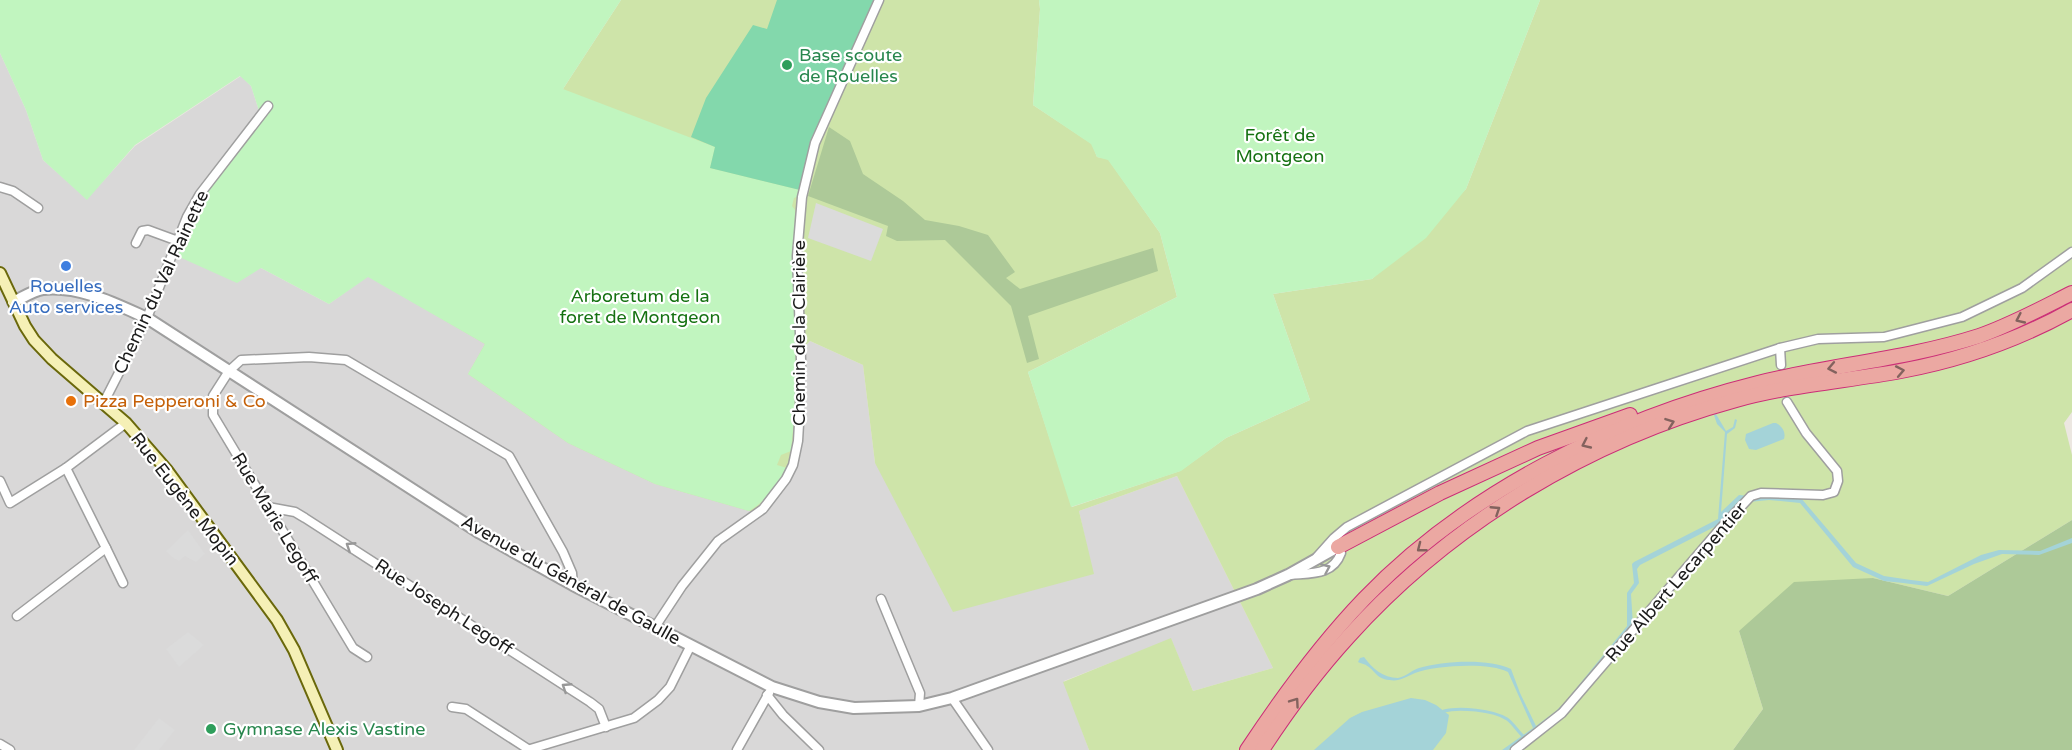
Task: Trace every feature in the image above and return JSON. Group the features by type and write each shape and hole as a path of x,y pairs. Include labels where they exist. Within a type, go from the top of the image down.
{"highway":[{"path":"1336,542 1538,448 1664,402 1927,350 1980,336 2072,293"},
{"path":"1262,750 1308,684 1349,635 1391,593 1480,521 1530,488 1575,463 1624,440 1737,400 1904,370 1966,355 2056,319 2072,310"},
{"path":"1247,750 1292,684 1326,641 1365,598 1409,557 1443,531 1524,476 1578,447 1675,406 1760,382"}],"main road":[{"name":"Rue Eugène Mopin","path":"1,276 34,340 52,359 126,423 166,469 277,620 294,650 337,750"}],"street":[{"name":"Chemin de la Clairière","path":"655,627 682,586 718,541 763,509 786,479 793,465 798,441 800,407 797,256 802,197 815,143 879,0"},
{"name":"Chemin du Val Rainette","path":"103,404 147,318 200,194 268,106"},
{"path":"0,187 13,191 38,208"},
{"path":"136,243 142,231 148,230 178,241"},
{"path":"1288,575 1326,571 1333,567 1341,553 1336,542 1347,527 1527,431 1780,348 1818,339 1884,337 1962,316 2022,288 2072,252"},
{"name":"Avenue du Général de Gaulle","path":"13,302 42,289 75,291 118,304 147,318 480,532 573,585 691,645 770,691 819,702 854,708 889,709 919,706 952,698 1168,622 1288,575 1315,560 1336,542"},
{"path":"1780,348 1781,365"},
{"path":"229,371 241,360 309,357 346,360 509,456 562,552 572,573 573,585"},
{"name":"Rue Marie Legoff","path":"229,371 213,396 213,415 353,648 367,657"},
{"name":"Rue Albert Lecarpentier","path":"1515,750 1562,713 1719,530 1751,496 1761,493 1823,495 1834,492 1838,481 1837,471 1806,433 1787,402"},
{"path":"0,481 10,502 66,468 126,423"},
{"path":"66,468 123,583"},
{"name":"Rue Joseph Legoff","path":"268,507 295,512 305,518 580,696 599,710 606,726"},
{"path":"17,616 106,548"},
{"path":"881,599 920,693 919,706"},
{"path":"452,707 466,709 528,750 634,718 657,700 674,680 691,645"},
{"path":"737,750 770,691"},
{"path":"770,691 783,715 819,750"},
{"path":"952,698 985,749"},
{"path":"0,744 10,750"}],"shaded area":[{"path":"0,53 26,110 43,160 87,199 135,146 241,76 251,86 261,117 261,268 329,304 368,276 486,344 468,374 655,484 683,491 810,341 863,365 875,463 1093,574 1079,511 1177,476 1273,668 1193,691 1171,639 1064,681 1089,750 0,750"},
{"path":"816,203 883,229 871,261 808,238"},
{"path":"188,530 205,554 196,562 185,556 179,561 166,551"},
{"path":"188,632 204,645 179,667 166,649"},
{"path":"159,718 175,730 159,750 134,750"}],"green space":[{"name":"Arboretum de la foret de Montgeon","path":"0,0 621,0 563,89 715,147 710,168 800,190 792,206 795,210 794,421 791,451 781,455 777,465 787,468 766,497 749,511 655,484 568,443 468,374 485,344 368,277 329,304 261,268 237,283 177,256 212,178 261,117 251,86 240,76 135,145 87,200 43,160 26,110 0,53"},
{"name":"Arboretum de la foret de Montgeon","path":"621,0 1039,0 1033,105 1092,144 1097,157 1108,159 1160,233 1177,297 1028,372 1072,507 1180,471 1226,438 1310,400 1273,294 1372,279 1466,189 1540,0 2072,0 2072,412 2064,423 2072,455 2072,520 1948,596 1873,578 1739,631 1763,709 1733,750 1089,750 1063,682 1171,638 1193,691 1273,668 1177,476 1079,511 1094,574 953,612 875,463 863,365 810,341 804,347 804,430 797,462 786,486 766,511 749,511 655,484 568,443 468,374 485,344 368,276 563,89"},
{"name":"Base scoute de Rouelles","path":"777,0 875,0 800,190 710,168 715,147 691,137 706,98 753,25 767,29"},
{"name":"Forêt de Montgeon","path":"1039,0 1540,0 1466,189 1426,238 1372,279 1273,294 1310,400 1226,438 1181,471 1071,507 1028,372 1177,297 1160,233 1108,160 1097,157 1091,144 1033,105"},
{"path":"829,127 850,141 863,174 903,201 925,220 959,226 988,235 1015,272 1006,278 1020,289 1153,248 1158,271 1028,316 1039,359 1027,363 1011,306 945,240 897,241 886,236 888,226 808,196"},
{"path":"2072,520 2072,750 1733,750 1763,709 1739,631 1794,582 1873,578 1948,596"}],"water":[{"path":"1716,414 1726,431 1733,427 1735,419 1737,420 1735,428 1727,434 1721,512 1739,495 1749,496 1744,502 1738,502 1718,525 1640,565 1637,569 1639,583 1631,594 1633,625 1565,710 1516,746 1502,750 1533,728 1508,672 1489,667 1448,667 1424,670 1401,679 1389,680 1378,676 1358,662 1364,657 1378,672 1398,678 1419,668 1465,662 1491,663 1511,669 1536,726 1565,702 1627,626 1627,593 1634,583 1632,564 1718,519 1725,432 1717,424 1714,415"},
{"path":"1773,423 1782,428 1784,439 1756,450 1749,449 1745,440 1746,434"},
{"path":"1754,497 1801,498 1856,563 1884,576 1911,580 1928,582 1981,555 1999,550 2040,551 2072,538 2072,543 2039,555 2002,554 1927,586 1884,581 1853,567 1800,503 1769,500 1749,502"},
{"path":"1411,698 1425,700 1449,715 1446,733 1433,750 1314,750 1350,718 1362,712"}],"waterway":[{"path":"1444,711 1467,709 1493,713 1507,719 1524,737"}],"place":[{"name":"Base scoute de Rouelles","path":"787,65"},
{"name":"Rouelles Auto services","path":"66,266"},
{"name":"Pizza Pepperoni & Co","path":"71,401"},
{"name":"Gymnase Alexis Vastine","path":"211,729"}]}
